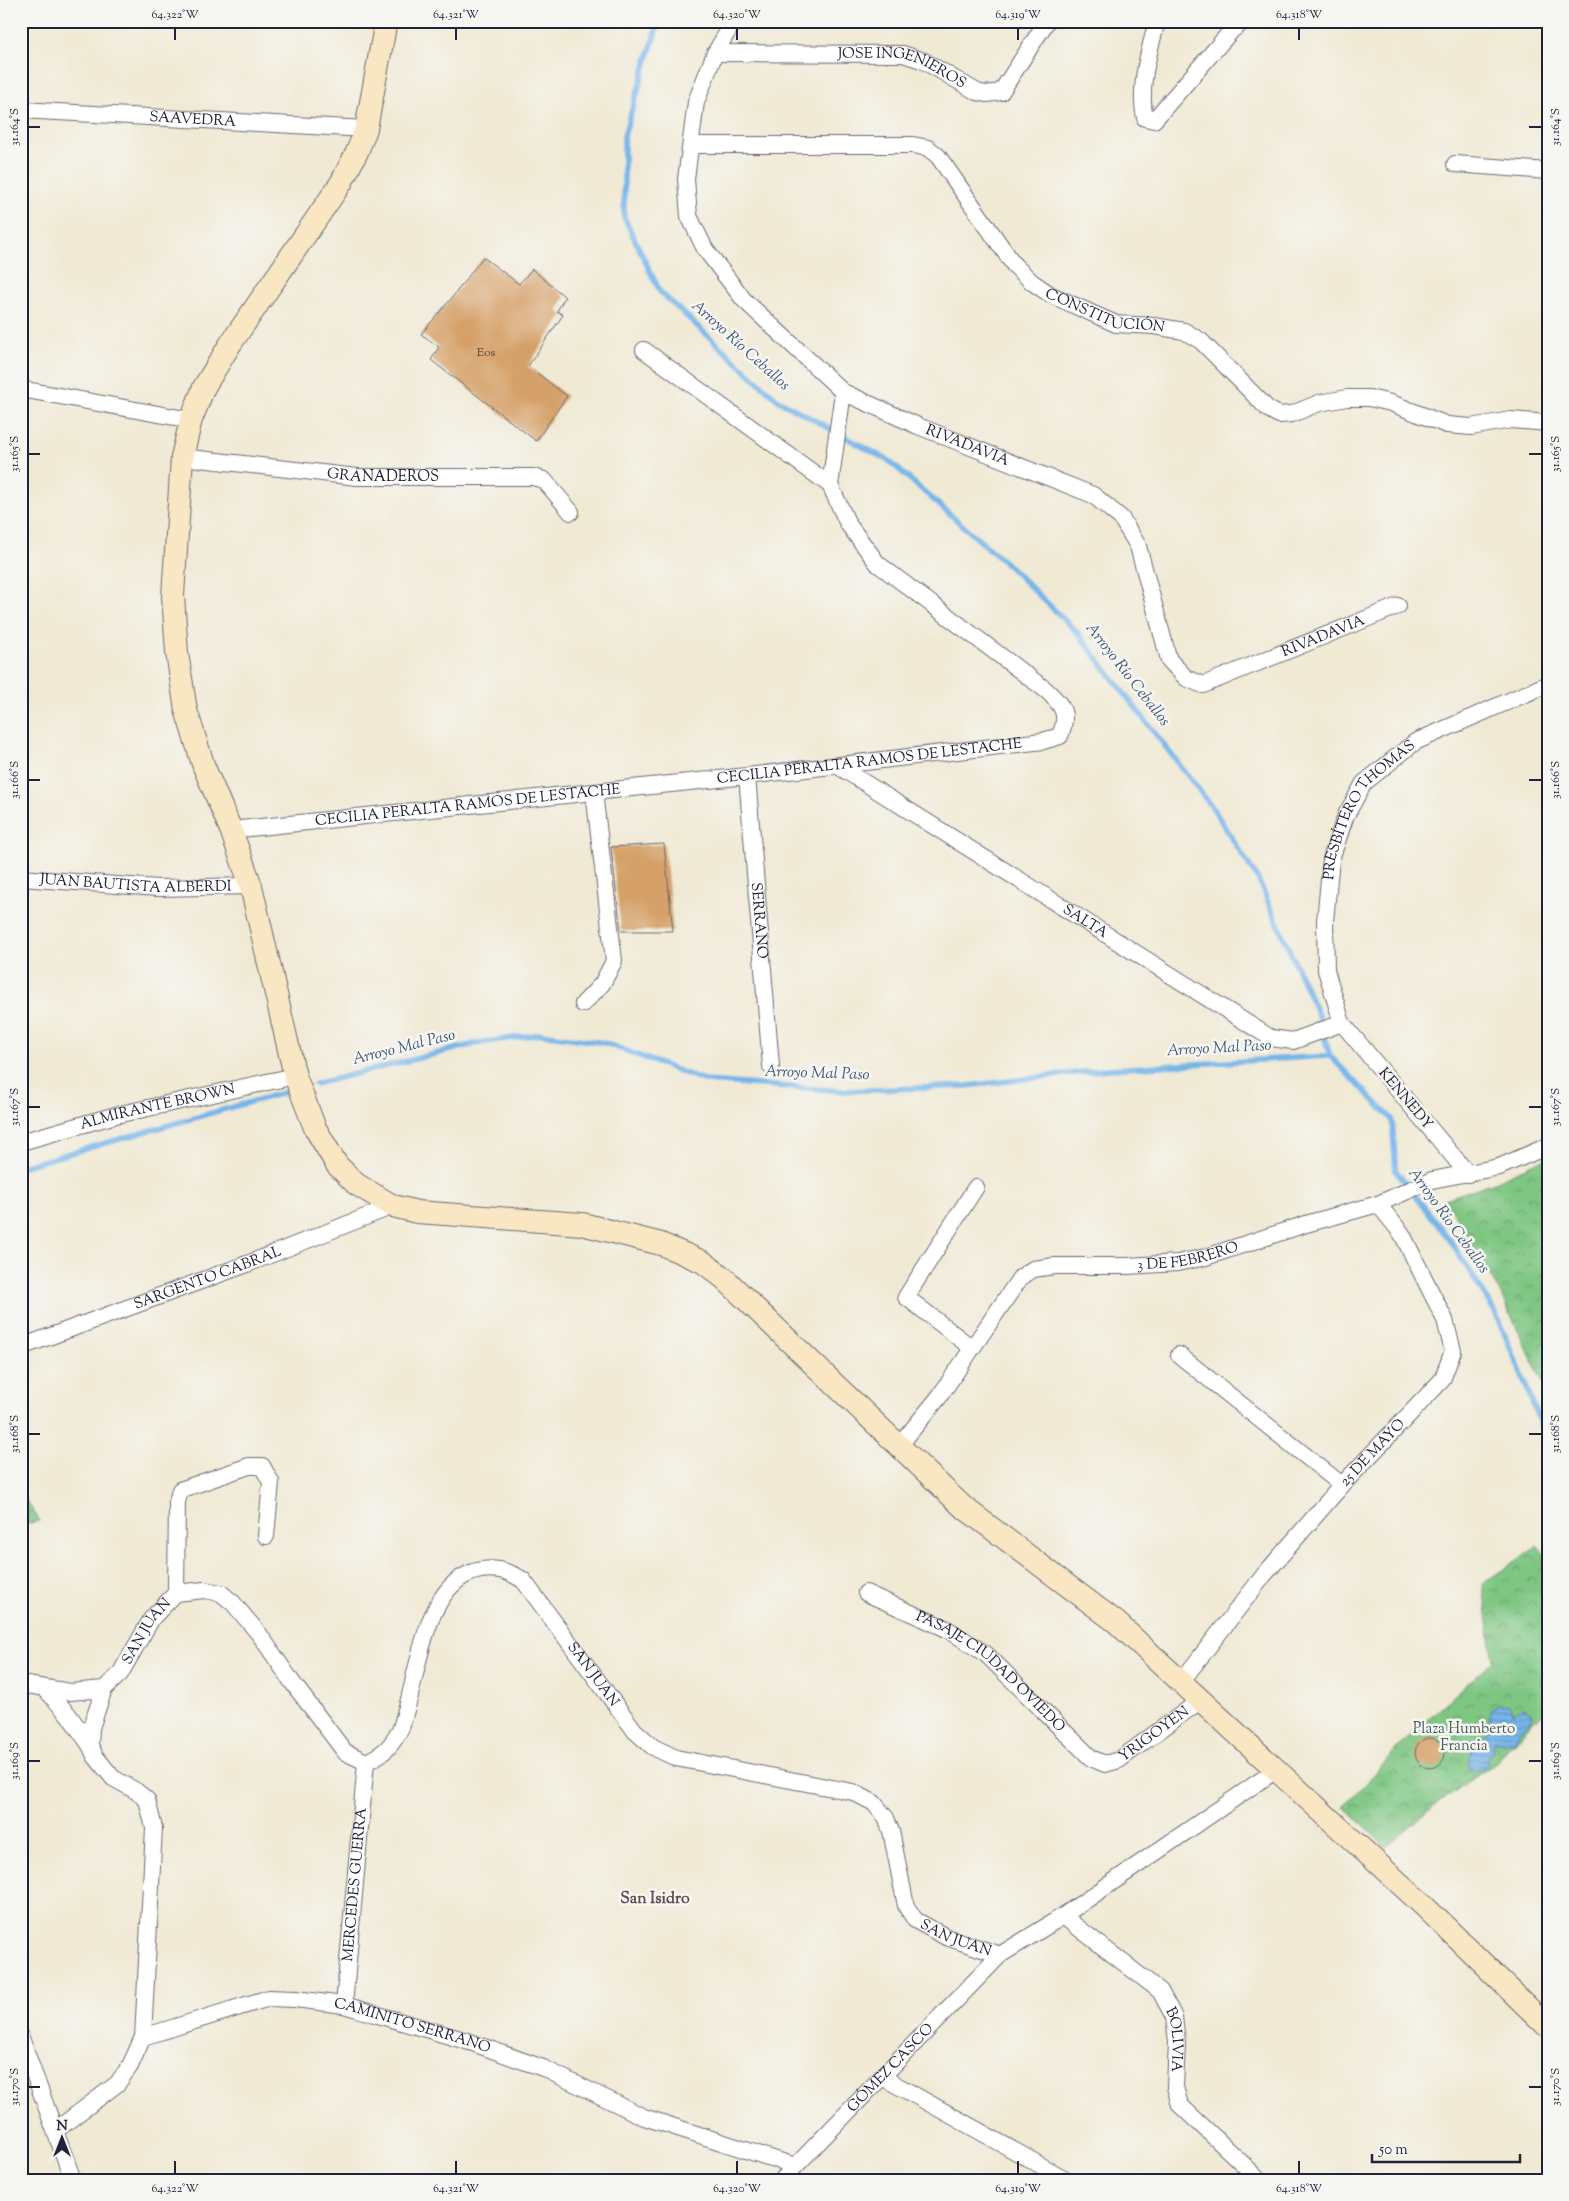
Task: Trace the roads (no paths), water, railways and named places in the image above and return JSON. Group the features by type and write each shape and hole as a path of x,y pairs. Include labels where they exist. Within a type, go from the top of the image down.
{"main road":[{"path":"386,21 366,129 357,152 341,183 231,343 204,387 191,420 182,457 173,596 177,653 186,710 204,767 231,830 251,886 296,1076 315,1128 337,1165 356,1184 393,1206 417,1212 582,1224 661,1244 703,1262 724,1279 962,1506 1116,1622 1424,1906 1548,2027"}],"street":[{"name":"RIVADAVIA","path":"734,21 715,53 696,102 686,178 689,216 705,249 744,300 843,392 918,426 1093,495 1121,518 1138,546 1169,660 1186,678 1203,685 1398,606"},
{"name":"JOSE INGENIEROS","path":"715,53 903,54 924,61 977,92 986,94 1001,92 1047,21"},
{"path":"1157,21 1145,72 1142,103 1145,118 1154,120 1232,30 1244,21"},
{"name":"SAAVEDRA","path":"21,110 366,129"},
{"name":"CONSTITUCIÓN","path":"690,146 913,144 928,148 938,156 1014,265 1032,282 1051,294 1116,324 1154,326 1184,331 1201,341 1268,409 1279,415 1292,414 1319,403 1347,398 1369,398 1391,403 1447,425 1471,427 1511,420 1548,423"},
{"path":"1455,164 1548,171"},
{"path":"644,350 830,485 843,392"},
{"path":"21,389 191,420"},
{"name":"GRANADEROS","path":"182,457 357,477 533,478 544,480 571,512"},
{"name":"CECILIA PERALTA RAMOS DE LESTACHE","path":"231,830 838,766 1044,740 1060,736 1065,722 1062,706 1046,690 878,564 848,524 830,485"},
{"name":"PRESBÍTERO THOMAS","path":"1342,1023 1326,970 1325,921 1331,859 1346,815 1364,783 1415,742 1548,684"},
{"name":"SALTA","path":"838,766 1271,1038 1293,1041 1342,1023"},
{"name":"SERRANO","path":"747,776 771,1066"},
{"path":"583,1004 602,984 614,961 594,792"},
{"name":"JUAN BAUTISTA ALBERDI","path":"21,878 158,888 251,886"},
{"name":"KENNEDY","path":"1342,1023 1468,1174"},
{"name":"ALMIRANTE BROWN","path":"21,1142 116,1115 296,1076"},
{"name":"3 DE FEBRERO","path":"899,1446 939,1397 1020,1278 1033,1269 1055,1266 1128,1266 1177,1263 1206,1257 1306,1224 1385,1201 1432,1180 1499,1167 1548,1146"},
{"path":"972,1348 906,1297 976,1187"},
{"name":"25 DE MAYO","path":"1181,1682 1264,1575 1342,1485 1442,1380 1453,1351 1445,1320 1385,1201"},
{"name":"SARGENTO CABRAL","path":"21,1347 248,1264 393,1206"},
{"path":"1179,1354 1342,1485"},
{"path":"176,1593 177,1502 180,1490 249,1466 262,1466 271,1482 266,1536"},
{"name":"SAN JUAN","path":"104,1689 120,1674 152,1618 176,1593 204,1590 221,1593 233,1602 260,1635 292,1682 345,1752 366,1762 384,1754 400,1731 430,1619 439,1600 464,1575 485,1568 510,1572 523,1580 635,1731 653,1747 676,1758 853,1792 874,1803 886,1818 891,1831 906,1906 915,1920 946,1937 1000,1956 1063,1916 1276,1770"},
{"name":"PASAJE CIUDAD OVIEDO","path":"866,1593 947,1629 986,1654 1091,1758 1105,1764"},
{"path":"21,1684 70,1692 104,1689 91,1728 90,1745"},
{"path":"44,1688 68,1714 90,1745 95,1756 113,1778 136,1791 147,1800 154,1828 144,2037 130,2066 117,2084 56,2130"},
{"name":"YRIGOYEN","path":"1105,1764 1119,1760 1201,1700"},
{"name":"MERCEDES GUERRA","path":"344,2006 366,1762"},
{"name":"BOLIVIA","path":"1063,1916 1160,1991 1174,2017 1178,2042 1175,2087 1180,2105 1260,2180"},
{"name":"GÓMEZ CASCO","path":"782,2180 1000,1956"},
{"name":"CAMINITO SERRANO","path":"144,2037 269,1998 295,1999 344,2006 479,2045 543,2068 644,2117 795,2166"},
{"path":"21,2038 73,2180"},
{"path":"882,2077 1067,2180"}],"water":[{"path":"1499,1704 1509,1705 1513,1713 1524,1708 1532,1712 1532,1721 1519,1731 1513,1743 1493,1743 1492,1753 1486,1758 1488,1765 1477,1771 1469,1768 1470,1757 1476,1749 1471,1742 1476,1737 1482,1737 1489,1728 1492,1708"}],"waterway":[{"name":"Arroyo Río Ceballos","path":"659,21 624,136 624,217 660,292 778,400 889,461 1010,567 1077,632 1212,807 1258,879 1318,1015 1330,1056 1392,1119 1396,1171 1450,1240 1495,1312 1522,1375 1548,1445"},
{"name":"Arroyo Mal Paso","path":"315,1084 479,1043 541,1034 605,1043 706,1081 845,1091 967,1086 1109,1069 1330,1056"},
{"name":"Arroyo Mal Paso","path":"21,1167 293,1090"}],"district":[{"name":"San Isidro","path":"655,1899"}],"park label":[{"name":"Plaza Humberto Francia","path":"1464,1738"}]}
